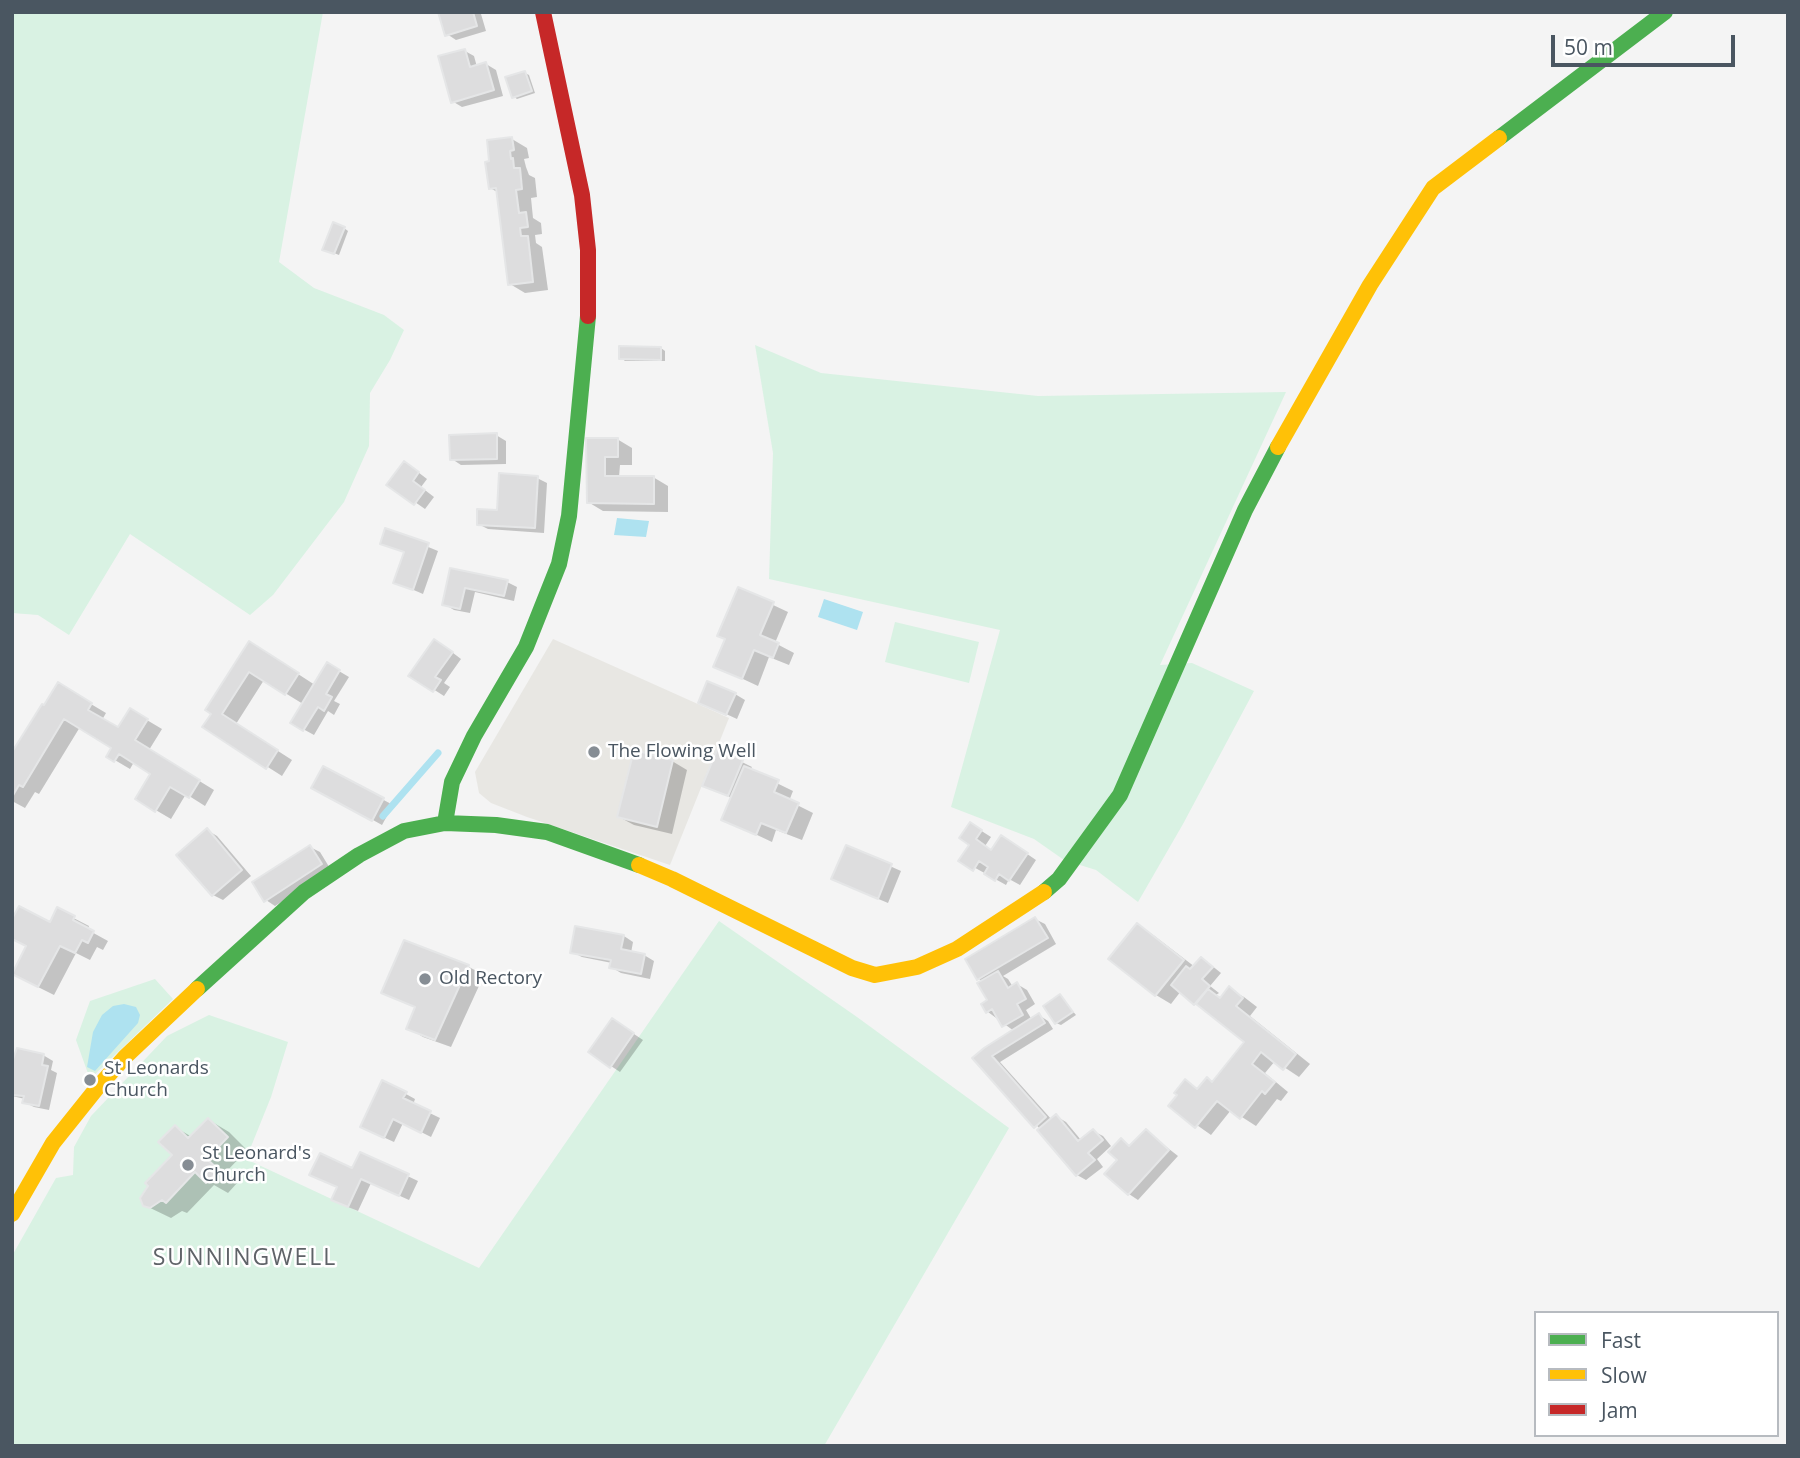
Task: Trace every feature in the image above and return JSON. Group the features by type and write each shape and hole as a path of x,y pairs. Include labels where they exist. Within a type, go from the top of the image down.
{"street":[{"path":"445,823 452,782 474,736 526,647 559,564 569,516 588,332 588,250 582,195 543,12"},
{"path":"12,1214 53,1143 97,1088 184,1000 304,892 359,855 404,831 445,823 496,825 547,832 672,879 852,968 875,975 917,967 957,949 1005,920 1059,879 1120,795 1245,510 1322,366 1370,285 1433,188 1660,14"}],"shaded area":[{"path":"553,639 729,718 670,865 527,817 491,803 479,793 475,772"}],"green space":[{"path":"12,12 323,12 279,262 314,288 384,315 404,330 370,393 369,446 344,502 273,595 250,615 130,534 69,635 38,615 12,613"},
{"path":"755,345 821,373 1038,396 1286,392 1160,665 1192,663 1254,691 1138,902 1096,870 1064,860 1034,839 951,807 1000,630 769,579 773,453"},
{"path":"895,622 979,642 969,683 885,662"},
{"path":"719,921 1009,1128 824,1446 12,1446 12,1256 56,1178 73,1175 74,1147 91,1116 167,1036 209,1015 288,1042 271,1097 246,1159 479,1268"},
{"path":"155,979 173,999 90,1079 76,1040 90,1001"}],"water":[{"path":"617,518 649,521 646,537 614,535"},
{"path":"824,599 863,612 857,630 818,617"},
{"path":"124,1004 136,1007 140,1015 138,1023 95,1071 87,1067 93,1032 102,1015 113,1006"}],"building":[{"path":"438,12 473,12 477,26 445,36"},
{"path":"465,49 470,67 486,62 494,90 451,103 438,56"},
{"path":"525,71 532,91 512,98 505,77"},
{"path":"512,137 514,150 510,151 511,159 513,158 514,168 520,168 522,189 516,190 519,213 526,212 528,227 520,228 521,236 528,236 533,282 508,285 496,188 489,189 485,162 489,161 487,140"},
{"path":"333,222 345,227 334,254 322,250"},
{"path":"619,346 661,347 661,360 619,359"},
{"path":"497,433 497,459 450,460 449,435"},
{"path":"586,438 618,438 618,457 605,457 605,476 654,476 654,504 587,503"},
{"path":"404,461 419,472 413,481 425,490 414,505 386,485"},
{"path":"499,473 538,476 535,528 477,525 477,509 497,510"},
{"path":"385,528 429,543 413,590 393,583 404,552 380,544"},
{"path":"450,568 508,580 504,596 465,588 460,609 442,605"},
{"path":"738,587 774,602 760,635 779,643 773,658 754,650 742,679 713,667 725,639 717,636"},
{"path":"434,639 453,652 435,677 441,680 433,692 408,676"},
{"path":"249,641 299,673 285,695 249,672 222,714 278,750 266,769 202,727 211,714 205,710"},
{"path":"327,662 340,670 326,694 332,697 324,711 318,707 303,731 290,723"},
{"path":"707,681 736,693 726,715 698,703"},
{"path":"58,682 92,703 88,710 118,727 130,708 148,719 135,740 200,780 189,798 170,787 155,812 135,799 150,774 119,754 114,762 106,757 111,748 64,719 23,787 19,785 12,797 12,752"},
{"path":"634,750 673,760 657,827 617,817"},
{"path":"717,750 743,760 728,796 702,786"},
{"path":"323,766 384,798 372,821 311,788"},
{"path":"744,766 779,780 774,792 799,803 786,833 761,823 756,835 721,820"},
{"path":"970,822 982,830 976,839 991,850 1001,835 1028,853 1009,881 999,874 995,881 984,874 988,867 979,861 973,871 958,861 969,845 959,838"},
{"path":"207,828 242,870 212,896 176,855"},
{"path":"310,845 322,864 264,902 252,882"},
{"path":"846,845 892,864 878,899 831,879"},
{"path":"19,906 50,922 57,907 75,916 73,920 94,931 88,943 82,940 75,953 60,946 38,987 12,974 26,946 12,939 12,919"},
{"path":"1035,917 1048,938 977,980 965,959"},
{"path":"1137,923 1184,960 1155,996 1108,959"},
{"path":"575,926 624,935 621,949 645,954 641,974 609,968 611,960 570,953"},
{"name":"Old Rectory","path":"404,940 469,965 435,1040 406,1029 415,1007 381,993"},
{"path":"1201,957 1213,967 1202,979 1210,986 1194,1005 1171,985 1186,966 1190,969"},
{"path":"998,971 1008,988 1017,982 1026,999 1017,1004 1023,1015 1002,1027 992,1009 986,1013 981,1004 987,1000 977,983"},
{"path":"1229,986 1243,998 1236,1006 1296,1054 1283,1070 1261,1052 1252,1064 1275,1082 1265,1094 1262,1091 1240,1119 1217,1101 1195,1128 1168,1106 1185,1079 1197,1089 1207,1077 1212,1082 1244,1042 1196,1004 1208,989 1220,998"},
{"path":"1060,994 1073,1012 1055,1024 1043,1006"},
{"path":"1039,1013 1045,1023 992,1056 1046,1117 1034,1128 972,1058"},
{"path":"612,1018 634,1033 610,1068 588,1052"},
{"path":"17,1048 44,1054 42,1065 48,1066 39,1106 22,1103 24,1096 12,1095 12,1062"},
{"path":"382,1080 407,1092 403,1098 431,1111 421,1133 393,1119 384,1138 360,1127"},
{"path":"1056,1114 1078,1141 1093,1129 1103,1140 1088,1153 1095,1160 1076,1176 1037,1130"},
{"name":"St Leonard's Church","path":"208,1118 228,1137 207,1159 219,1170 206,1183 195,1172 166,1203 162,1200 150,1208 143,1206 140,1198 148,1186 145,1183 172,1155 158,1142 175,1125 188,1138"},
{"path":"1146,1129 1169,1150 1128,1195 1104,1174 1117,1160 1108,1152 1121,1138 1129,1146"},
{"path":"360,1152 409,1174 399,1196 361,1179 348,1207 331,1200 337,1187 309,1175 320,1153 352,1168"}],"waterway":[{"path":"383,816 438,753"}],"traffic: fast":[{"path":"1499,138 1665,12"},
{"path":"445,823 452,782 474,736 526,647 559,564 569,516 588,316"},
{"path":"1044,892 1059,879 1120,795 1245,510 1278,447"},
{"path":"197,989 304,892 359,855 404,831 445,823 496,825 547,832 639,865"}],"traffic: slow":[{"path":"1278,447 1370,285 1433,188 1499,138"},
{"path":"639,865 852,968 875,975 917,967 957,949 1044,892"},
{"path":"12,1214 53,1143 97,1088 125,1057 197,989"}],"traffic: jam":[{"path":"543,12 582,195 588,250 588,316"}],"place":[{"name":"The Flowing Well","path":"594,752"},
{"name":"Old Rectory","path":"425,979"},
{"name":"St Leonards Church","path":"90,1080"},
{"name":"St Leonard's Church","path":"188,1165"}],"district":[{"name":"SUNNINGWELL","path":"245,1258"}]}
